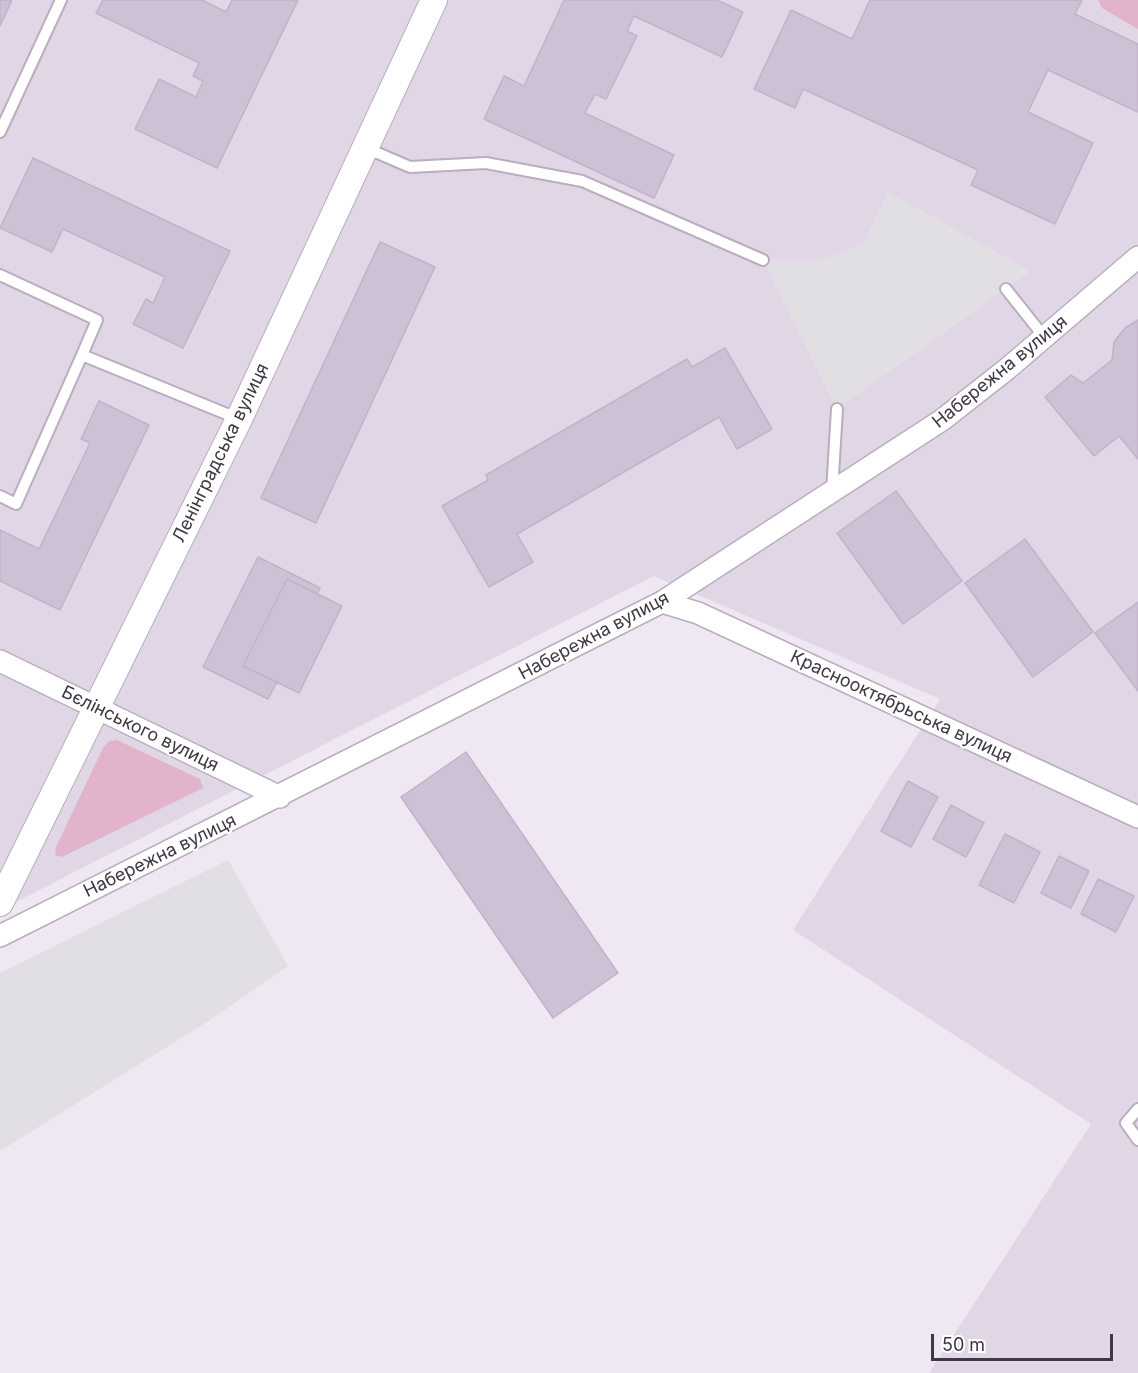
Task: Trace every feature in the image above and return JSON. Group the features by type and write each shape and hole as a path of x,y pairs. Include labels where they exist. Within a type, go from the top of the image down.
{"street":[{"name":"Ленінградська вулиця","path":"0,903 239,419 434,0"},
{"name":"Набережна вулиця","path":"0,936 662,602 942,420 1045,338 1138,257"},
{"name":"Краснооктябрьська вулиця","path":"662,602 709,618 1138,817"},
{"name":"Бєлінського вулиця","path":"0,661 280,796"}],"lane":[{"path":"0,132 61,0"},
{"path":"366,148 410,167 486,163 582,182 763,260"},
{"path":"0,275 97,320 16,504 0,496"},
{"path":"1006,289 1045,338"},
{"path":"82,355 239,419"},
{"path":"832,492 837,409"},
{"path":"1138,1109 1126,1123 1138,1140"}],"shaded area":[{"path":"0,0 1138,0 1138,1373 929,1373 1091,1124 793,930 940,699 654,576 0,910"},
{"path":"1098,0 1138,0 1138,29 1102,8"},
{"path":"888,192 1031,271 837,409 763,260 817,261 863,244"},
{"path":"117,740 200,779 203,788 62,857 55,855 56,847 103,748 109,741"},
{"path":"228,860 288,966 210,1020 0,1151 0,973"}],"building":[{"path":"0,0 12,0 0,26"},
{"path":"103,0 202,0 226,12 232,0 298,0 217,168 135,129 159,79 196,97 203,81 193,76 199,63 96,13"},
{"path":"564,0 717,0 743,12 722,57 634,16 627,31 637,36 606,99 595,94 585,113 674,155 654,198 484,119 504,76 524,86"},
{"path":"870,0 1082,0 1075,14 1138,44 1138,112 1048,70 1028,112 1093,143 1055,224 971,185 978,170 803,89 795,108 754,89 791,10 852,39"},
{"path":"33,158 230,251 183,348 133,324 146,299 153,303 165,277 63,229 52,252 0,228"},
{"path":"380,242 435,267 316,523 261,498"},
{"path":"1138,320 1138,459 1119,436 1094,456 1045,397 1071,375 1083,383 1112,360 1114,342 1125,328"},
{"path":"725,348 772,429 737,449 719,417 517,534 533,562 489,587 442,506 488,480 486,475 687,359 692,367"},
{"path":"99,401 149,425 60,610 0,581 0,530 39,549 90,443 81,439"},
{"path":"896,491 962,581 903,624 837,533"},
{"path":"1025,539 1093,632 1033,677 965,583"},
{"path":"258,557 320,588 317,594 287,579 243,666 277,682 268,699 203,667"},
{"path":"287,579 342,606 299,693 243,666"},
{"path":"1138,602 1138,691 1095,633"},
{"path":"466,752 618,973 553,1018 401,797"},
{"path":"908,781 938,797 911,847 881,831"},
{"path":"951,805 984,823 966,857 933,839"},
{"path":"1005,834 1040,852 1014,903 979,885"},
{"path":"1059,856 1089,871 1071,908 1041,893"},
{"path":"1098,879 1134,896 1116,932 1081,914"}]}
